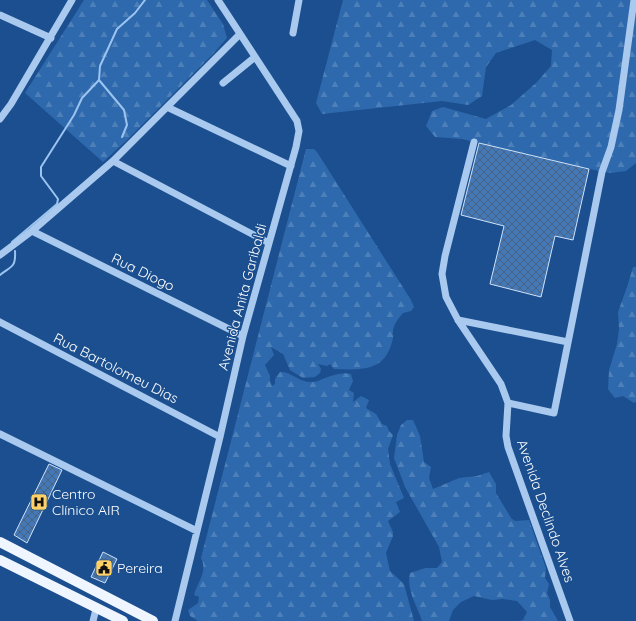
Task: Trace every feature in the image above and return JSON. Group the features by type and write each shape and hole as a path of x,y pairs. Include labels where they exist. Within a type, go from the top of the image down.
{"main road":[{"path":"0,542 153,621"},
{"path":"0,560 96,609 123,621"},
{"path":"71,596 114,615 119,614 122,610 119,604"},
{"path":"128,621 129,617 132,616 146,621"}],"street":[{"path":"0,119 11,104 51,38 72,0"},
{"name":"Avenida Anita Garibaldi","path":"175,621 243,336 291,166 299,131 296,121 218,0"},
{"path":"293,33 300,0"},
{"path":"508,403 554,413 602,172 611,147 619,110 634,0"},
{"path":"0,15 51,38"},
{"path":"0,256 32,231 113,161 240,34"},
{"path":"223,83 255,57"},
{"path":"167,107 291,166"},
{"name":"Avenida Declindo Alves","path":"474,142 445,256 442,274 446,297 458,320 501,384 508,403 506,436 508,447 570,621"},
{"path":"113,161 269,243"},
{"name":"Rua Diogo","path":"32,231 243,336"},
{"path":"458,320 568,342"},
{"name":"Rua Bartolomeu Dias","path":"0,322 220,437"},
{"path":"0,434 197,531"},
{"path":"93,621 96,609"}],"green space":[{"path":"84,0 207,0 223,24 227,38 126,141 103,162 25,93"},
{"path":"343,0 636,0 636,163 626,171 611,173 599,171 462,139 435,137 426,126 432,111 443,107 486,119 511,105 536,83 551,66 552,50 535,40 496,53 486,67 482,96 468,105 442,101 322,114 316,103"},
{"path":"306,149 314,149 317,152 414,307 411,311 403,313 398,320 394,327 390,349 385,357 379,363 371,367 363,369 334,369 330,364 327,366 318,364 321,369 320,373 315,377 303,378 290,370 283,354 271,347 274,355 265,365 270,376 272,386 275,384 275,379 280,372 288,373 308,382 316,382 338,374 351,374 353,381 349,390 354,393 353,402 361,396 369,400 366,408 376,414 382,424 387,426 393,435 388,449 390,464 404,498 396,502 400,512 388,521 393,532 393,536 386,553 390,571 404,584 414,621 198,621 190,616 188,610 198,603 199,597 194,595 203,573 203,563 201,558"},
{"path":"633,267 636,267 636,402 634,403 623,396 615,398 608,389 609,370 617,344 619,329 618,312"},
{"path":"407,420 413,420 420,436 424,462 431,467 429,478 433,489 459,478 477,476 489,472 496,484 496,493 511,518 515,521 529,520 546,568 545,578 549,584 547,593 550,600 550,607 558,621 519,621 523,620 527,612 517,601 503,599 492,600 474,596 461,602 453,610 449,621 422,621 409,585 410,573 425,568 437,568 442,562 439,547 405,487 394,458 397,435 401,425"}],"building":[{"path":"479,143 589,169 573,240 555,236 541,297 490,284 504,226 461,215"},
{"name":"Centro Clínico AIR","path":"49,464 62,470 27,543 14,535"},
{"name":"Pereira","path":"103,552 117,559 105,583 91,577"}],"waterway":[{"path":"12,242 57,204 58,199 41,176 41,167 74,115 82,98 99,80 100,66 117,29 135,13 145,0"},
{"path":"99,80 124,110 127,125 122,137"},
{"path":"0,275 14,264 15,251"}],"place":[{"name":"Centro Clínico AIR","path":"39,502"},
{"name":"Pereira","path":"104,568"}]}
